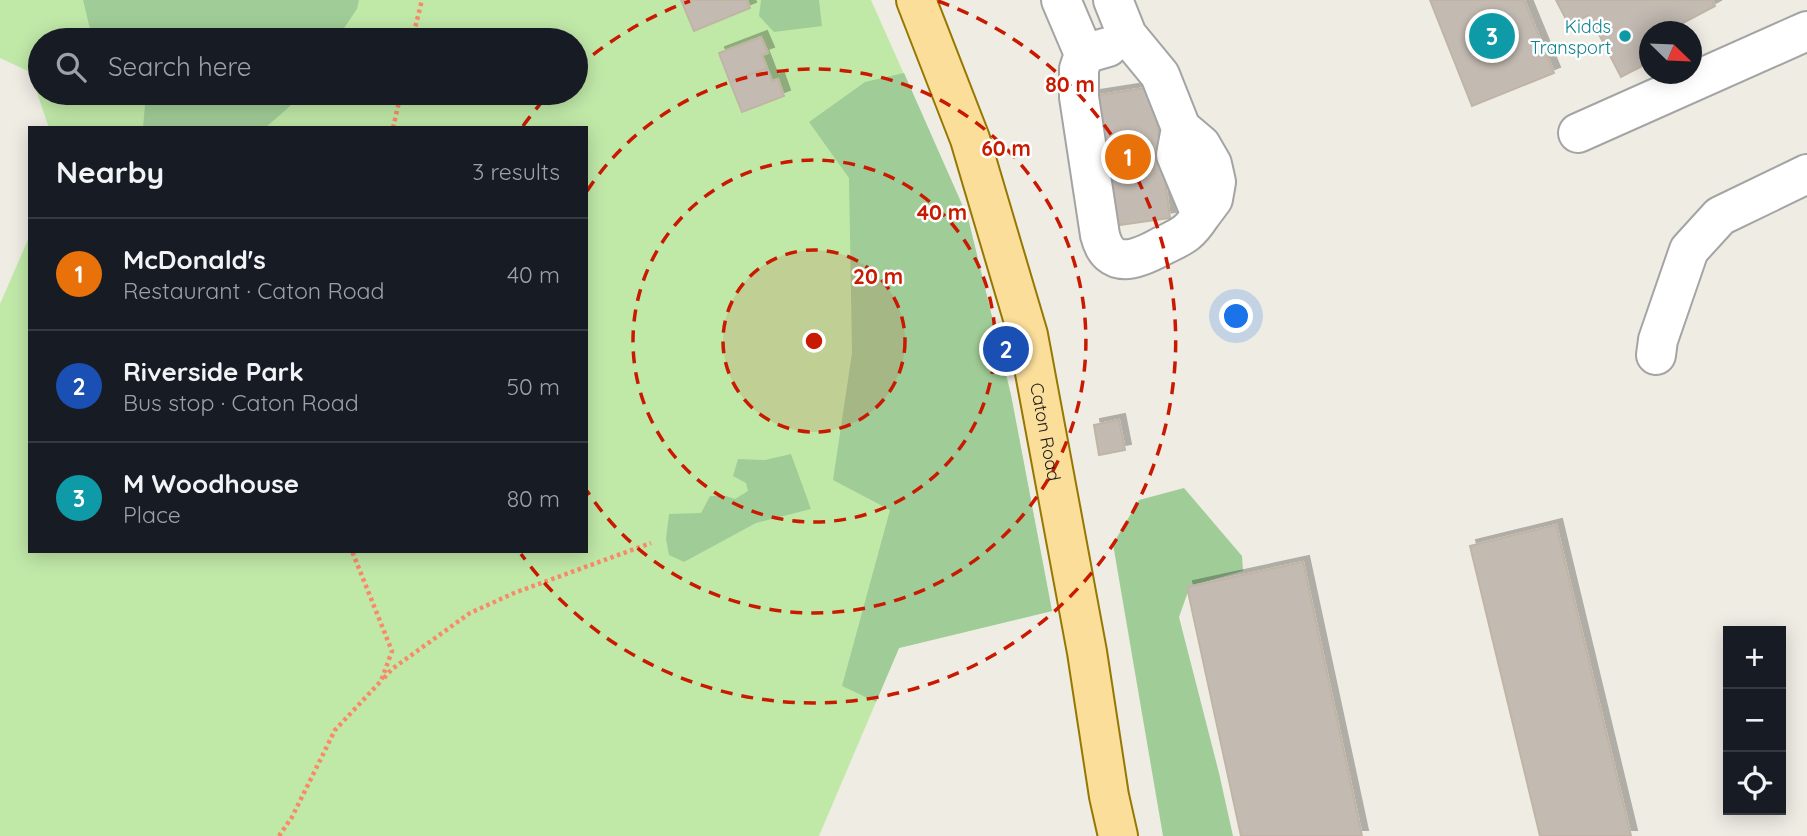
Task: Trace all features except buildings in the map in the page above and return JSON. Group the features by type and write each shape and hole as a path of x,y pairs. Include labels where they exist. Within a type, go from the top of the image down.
{"main road":[{"name":"Caton Road","path":"916,0 970,139 1028,335 1118,836"}],"lane":[{"path":"1061,0 1083,54 1079,69 1079,97 1103,248 1114,258 1129,260 1153,251 1187,232 1201,215 1176,155 1181,128 1160,75 1127,35 1113,0"},
{"path":"1578,133 1807,31"},
{"path":"1083,54 1116,45 1127,35"},
{"path":"1656,355 1658,340 1689,250 1720,216 1807,174"}],"path":[{"path":"415,28 422,0"},
{"path":"393,126 398,105"},
{"path":"279,836 292,817 335,730 392,669 470,612 651,543"},
{"path":"353,553 392,651 381,681"}],"green space":[{"path":"0,0 871,0 968,218 1011,395 1052,611 899,648 819,836 0,836 0,304 28,240 28,553 588,553 588,126 48,126 41,105 588,105 588,28 28,28 28,71 0,58"},
{"path":"83,0 359,0 357,9 344,28 90,28"},
{"path":"761,0 819,0 822,26 774,32 759,16"},
{"path":"904,73 968,218 1011,395 1052,611 899,648 876,702 842,686 890,510 833,480 852,353 849,178 809,122 865,82"},
{"path":"145,105 291,105 267,126 143,126"},
{"path":"791,454 811,509 756,523 684,562 669,555 666,539 669,514 701,513 710,496 735,499 748,491 746,483 733,476 738,459 765,460"},
{"path":"1184,488 1242,556 1243,571 1190,586 1179,617 1233,836 1163,836 1113,544 1139,500"}],"place":[{"name":"M Woodhouse","path":"1492,36"},
{"name":"Kidds Transport","path":"1625,36"},
{"name":"McDonald's","path":"1128,157"},
{"name":"Riverside Park","path":"1006,349"}]}
